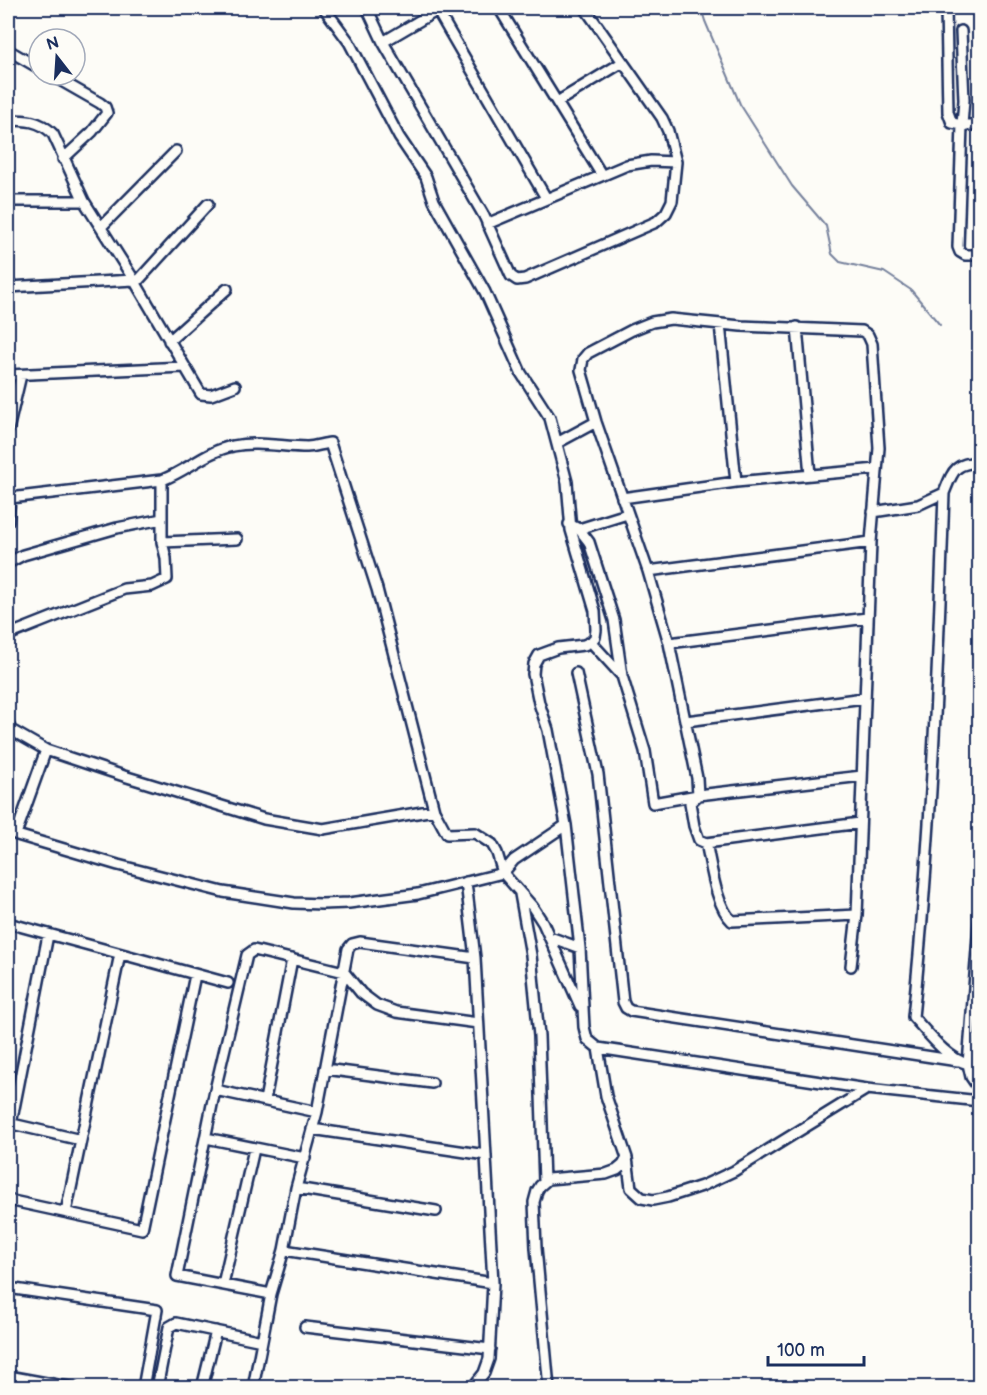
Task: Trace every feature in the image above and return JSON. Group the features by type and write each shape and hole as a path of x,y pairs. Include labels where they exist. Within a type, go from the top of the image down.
{"street":[{"path":"324,8 349,42 399,137 426,177 434,201 485,292 521,374 550,418 557,443 568,493 569,524 595,611 596,630 591,642 547,651 539,655 534,664 533,674 548,730 566,825 580,948 582,1011 587,1039 598,1048 867,1089 980,1101"},
{"path":"367,8 383,42 487,224 511,276 517,280 525,279 656,222 666,213 672,201 676,162 668,131 662,118 585,8"},
{"path":"499,8 601,174"},
{"path":"946,8 948,112 952,123 980,125"},
{"path":"383,42 439,9 546,198"},
{"path":"961,31 964,100 958,247 965,255 980,255"},
{"path":"8,50 27,61"},
{"path":"557,102 623,62"},
{"path":"63,159 92,132 107,113 105,107 71,87"},
{"path":"8,120 38,122 53,134 84,201 201,394 206,396 235,386"},
{"path":"100,227 176,151"},
{"path":"487,224 601,174 627,165 651,161 676,162"},
{"path":"8,201 84,201"},
{"path":"8,286 135,282 208,204"},
{"path":"169,341 226,289"},
{"path":"851,966 857,915 867,618 879,448 872,344 868,335 862,331 741,326 670,319 652,322 632,330 588,353 583,359 581,370 596,422 648,571 669,643 697,778 698,795 690,803 699,840 706,843 860,823"},
{"path":"720,324 736,482"},
{"path":"796,327 810,475"},
{"path":"8,375 184,367"},
{"path":"8,430 21,375"},
{"path":"557,443 596,422"},
{"path":"10,498 162,480 174,476 209,453 234,446 309,447 330,443 377,589 434,810 447,834 476,833 492,844 503,873 532,906 550,937 582,1011"},
{"path":"980,462 965,463 956,469 944,493 932,777 922,934 913,1017 933,1039 964,1063 980,1090"},
{"path":"622,498 736,482 877,469"},
{"path":"8,635 124,589 152,586 167,579 166,558 162,542 162,480"},
{"path":"8,486 10,498 8,521"},
{"path":"873,512 918,505 944,493"},
{"path":"579,529 627,514"},
{"path":"8,563 23,555 117,528 162,519"},
{"path":"569,524 579,529 589,542 595,557 614,620 622,676 645,751 653,802 862,776"},
{"path":"162,542 237,539"},
{"path":"648,571 871,542"},
{"path":"669,643 867,618"},
{"path":"591,642 622,676"},
{"path":"576,673 598,774 626,1008 631,1011 964,1063"},
{"path":"686,721 864,698"},
{"path":"8,724 11,730 46,750 264,819 323,829 434,810"},
{"path":"46,750 12,832 118,865 223,892 294,903 349,903 418,894 503,873 514,860 566,825"},
{"path":"706,843 721,906 732,921 857,915"},
{"path":"466,882 475,958 493,1283 489,1359 484,1373 472,1388"},
{"path":"519,892 531,955 539,1036 544,1182"},
{"path":"964,1063 980,911"},
{"path":"8,923 228,983"},
{"path":"48,935 9,1124 81,1140"},
{"path":"550,937 580,948"},
{"path":"253,1388 271,1294 284,1250 296,1188 317,1112 348,949 352,944 360,942 475,958"},
{"path":"271,1294 177,1276 215,1090 247,955 254,950 344,972 353,985 377,1005 396,1012 478,1023"},
{"path":"66,1212 120,954"},
{"path":"265,1100 292,959"},
{"path":"8,1200 141,1229 195,975"},
{"path":"598,1048 606,1096 627,1158 631,1188 642,1198 653,1200 702,1186 734,1171 867,1089"},
{"path":"325,1069 432,1083"},
{"path":"215,1090 317,1112"},
{"path":"312,1129 486,1155"},
{"path":"206,1138 305,1158"},
{"path":"223,1284 254,1149"},
{"path":"549,1388 534,1202 537,1191 544,1182 555,1178 606,1174 617,1170 627,1158"},
{"path":"296,1188 436,1211"},
{"path":"284,1250 493,1283"},
{"path":"8,1288 157,1310 143,1388"},
{"path":"157,1388 171,1324 176,1323 262,1341"},
{"path":"305,1327 490,1349"},
{"path":"202,1388 216,1331"},
{"path":"8,1376 74,1388"}],"waterway":[{"path":"701,8 740,104 792,186 826,226 832,254 840,262 884,272 911,290 940,325"}]}
